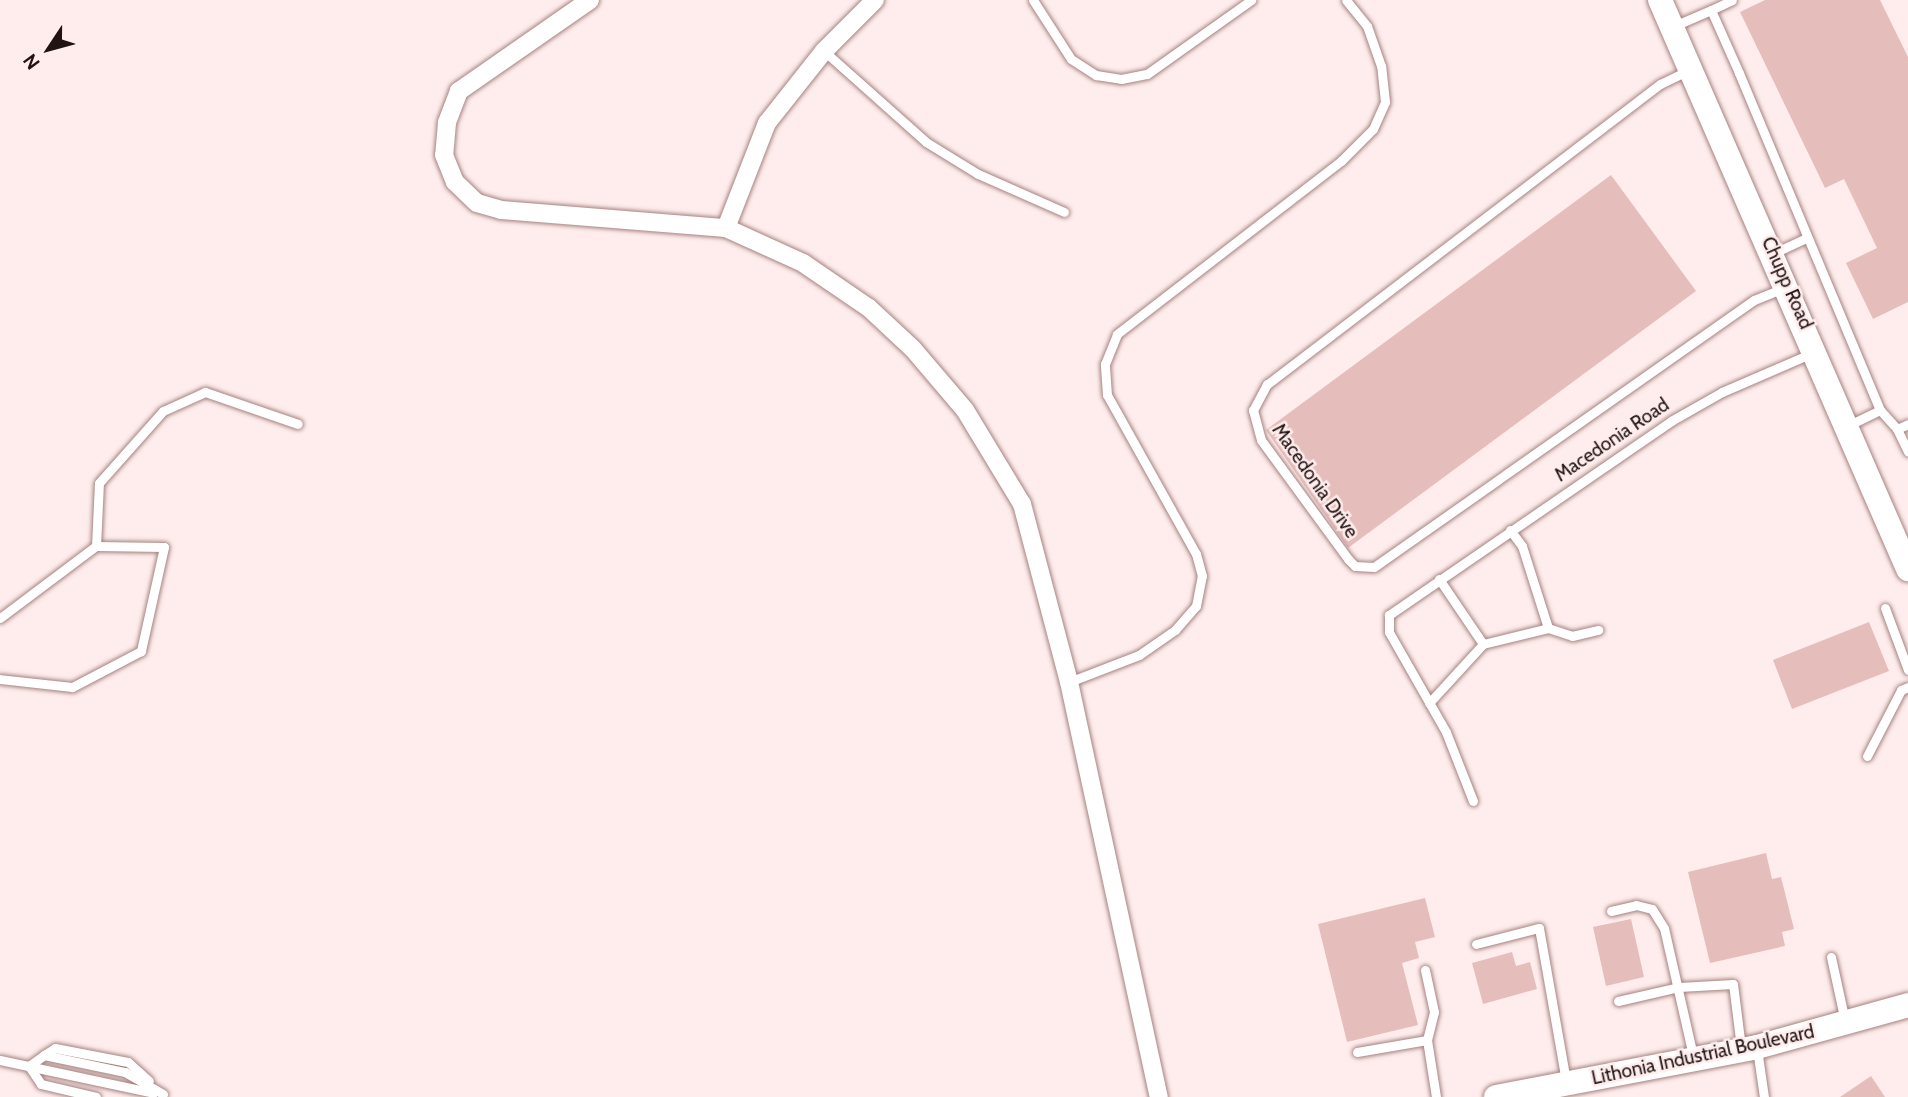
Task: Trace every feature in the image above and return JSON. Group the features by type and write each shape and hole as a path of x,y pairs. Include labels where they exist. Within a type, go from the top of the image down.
{"street":[{"path":"590,0 459,91 447,123 444,155 455,182 477,202 501,210 726,228 803,263 869,308 914,349 965,410 1022,504 1069,682 1159,1097"},
{"path":"726,228 767,123 824,51 874,0"},
{"name":"Chupp Road","path":"1660,0 1693,68 1907,563"},
{"name":"Lithonia Industrial Boulevard","path":"1496,1097 1749,1048 1908,1005"}],"lane":[{"path":"1033,0 1071,59 1096,75 1121,79 1147,75 1251,0"},
{"path":"1069,682 1139,655 1175,630 1196,606 1202,576 1196,554 1107,395 1105,364 1117,334 1341,161 1373,129 1385,102 1381,66 1367,26 1346,0"},
{"path":"1674,26 1732,0"},
{"path":"1711,10 1880,410 1897,429 1908,452"},
{"path":"824,51 926,142 978,174 1064,212"},
{"name":"Macedonia Drive","path":"1693,68 1661,84 1267,384 1253,410 1261,440 1354,566 1374,567 1754,300 1788,286"},
{"path":"1774,253 1806,238"},
{"name":"Macedonia Road","path":"1473,801 1446,732 1386,624 1389,614 1705,401 1817,351"},
{"path":"96,546 99,483 163,411 205,392 298,424"},
{"path":"1849,425 1880,410"},
{"path":"1897,429 1908,424"},
{"path":"1510,530 1522,546 1548,628"},
{"path":"0,618 96,546 164,547 141,651 72,687 0,679"},
{"path":"1439,579 1483,644"},
{"path":"1885,608 1908,670"},
{"path":"1429,703 1483,644 1548,628 1572,636 1598,630"},
{"path":"1867,756 1901,690 1908,687"},
{"path":"1611,911 1636,905 1653,909 1664,928 1694,1057"},
{"path":"1476,944 1539,928 1566,1083"},
{"path":"1831,957 1845,1024"},
{"path":"1425,970 1434,1012 1427,1040 1436,1097"},
{"path":"1618,1000 1679,987 1733,984 1764,1097"},
{"path":"1357,1052 1427,1040"},
{"path":"29,1066 44,1055 125,1072 162,1096"},
{"path":"0,1060 162,1096"},
{"path":"29,1066 49,1097"},
{"path":"41,1084 96,1097"},
{"path":"152,1097 162,1096"}],"building":[{"path":"1765,0 1880,0 1908,57 1908,302 1873,319 1846,263 1877,248 1844,179 1825,188 1740,12"},
{"path":"1611,175 1696,291 1348,548 1266,430"},
{"path":"1869,622 1889,671 1792,709 1773,660"},
{"path":"1766,853 1772,879 1781,877 1794,929 1782,932 1785,946 1710,963 1688,872"},
{"path":"1425,898 1435,937 1415,942 1419,958 1402,963 1418,1025 1347,1042 1318,924"},
{"path":"1631,919 1644,977 1606,986 1593,927"},
{"path":"1512,952 1516,966 1530,962 1537,989 1483,1004 1472,963"},
{"path":"1871,1076 1885,1097 1840,1097"}]}
